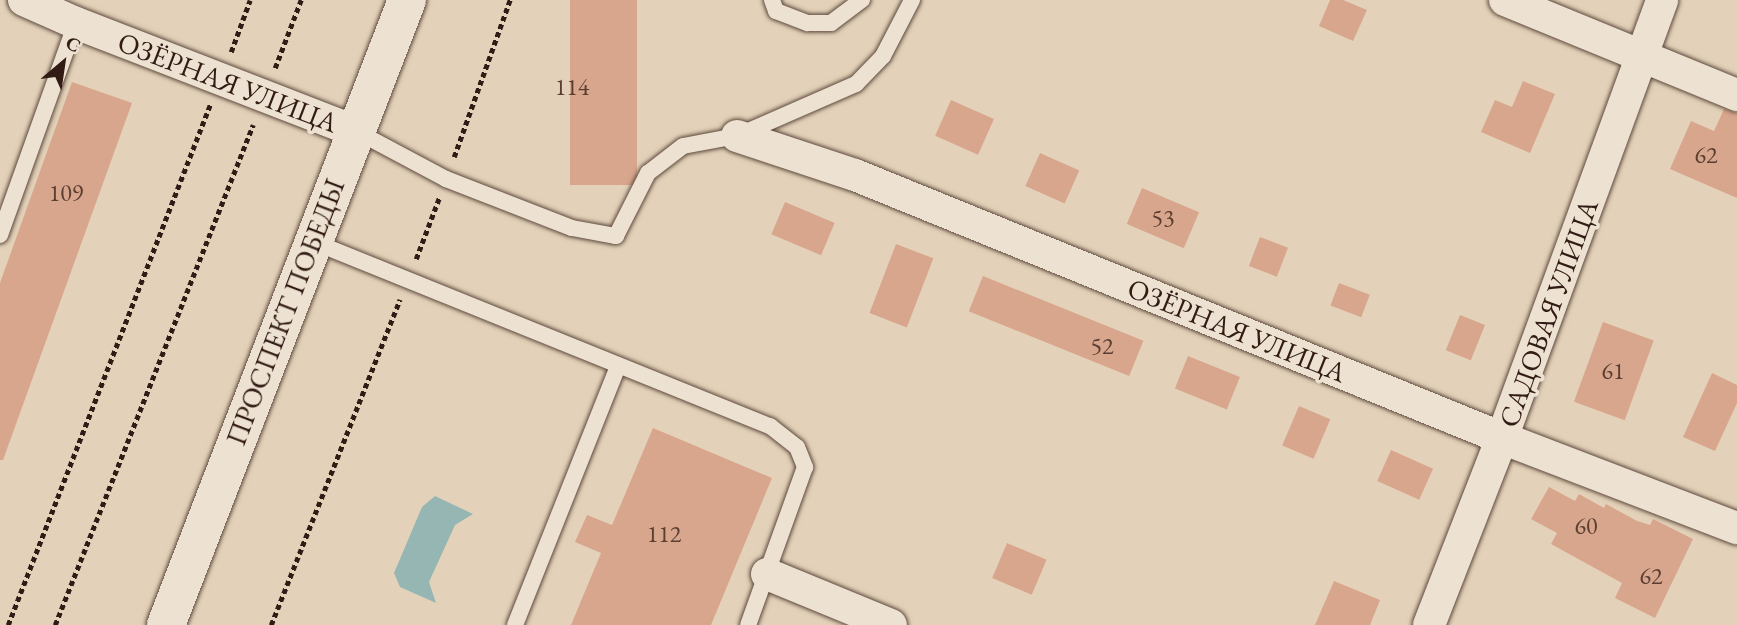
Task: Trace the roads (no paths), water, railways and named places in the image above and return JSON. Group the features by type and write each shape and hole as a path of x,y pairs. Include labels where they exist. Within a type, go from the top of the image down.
{"street":[{"name":"ОЗЁРНАЯ УЛИЦА","path":"24,0 220,80 355,131"},
{"name":"ПРОСПЕКТ ПОБЕДЫ","path":"167,624 312,241 407,0"},
{"path":"1505,0 1737,95"},
{"name":"САДОВАЯ УЛИЦА","path":"1429,625 1502,438 1662,0"},
{"name":"ОЗЁРНАЯ УЛИЦА","path":"737,136 855,175 1502,438 1737,528"},
{"path":"767,574 891,625"}],"lane":[{"path":"772,0 776,11 808,23 831,23 862,0"},
{"path":"355,131 446,179 572,228 616,236 648,173 683,146 737,136 856,84 883,57 912,0"},
{"path":"0,235 76,23"},
{"path":"312,241 770,426 797,447 805,467 748,625"},
{"path":"515,625 618,366"}],"water":[{"path":"435,496 473,514 455,525 429,582 436,603 400,587 394,573 422,507"}]}
